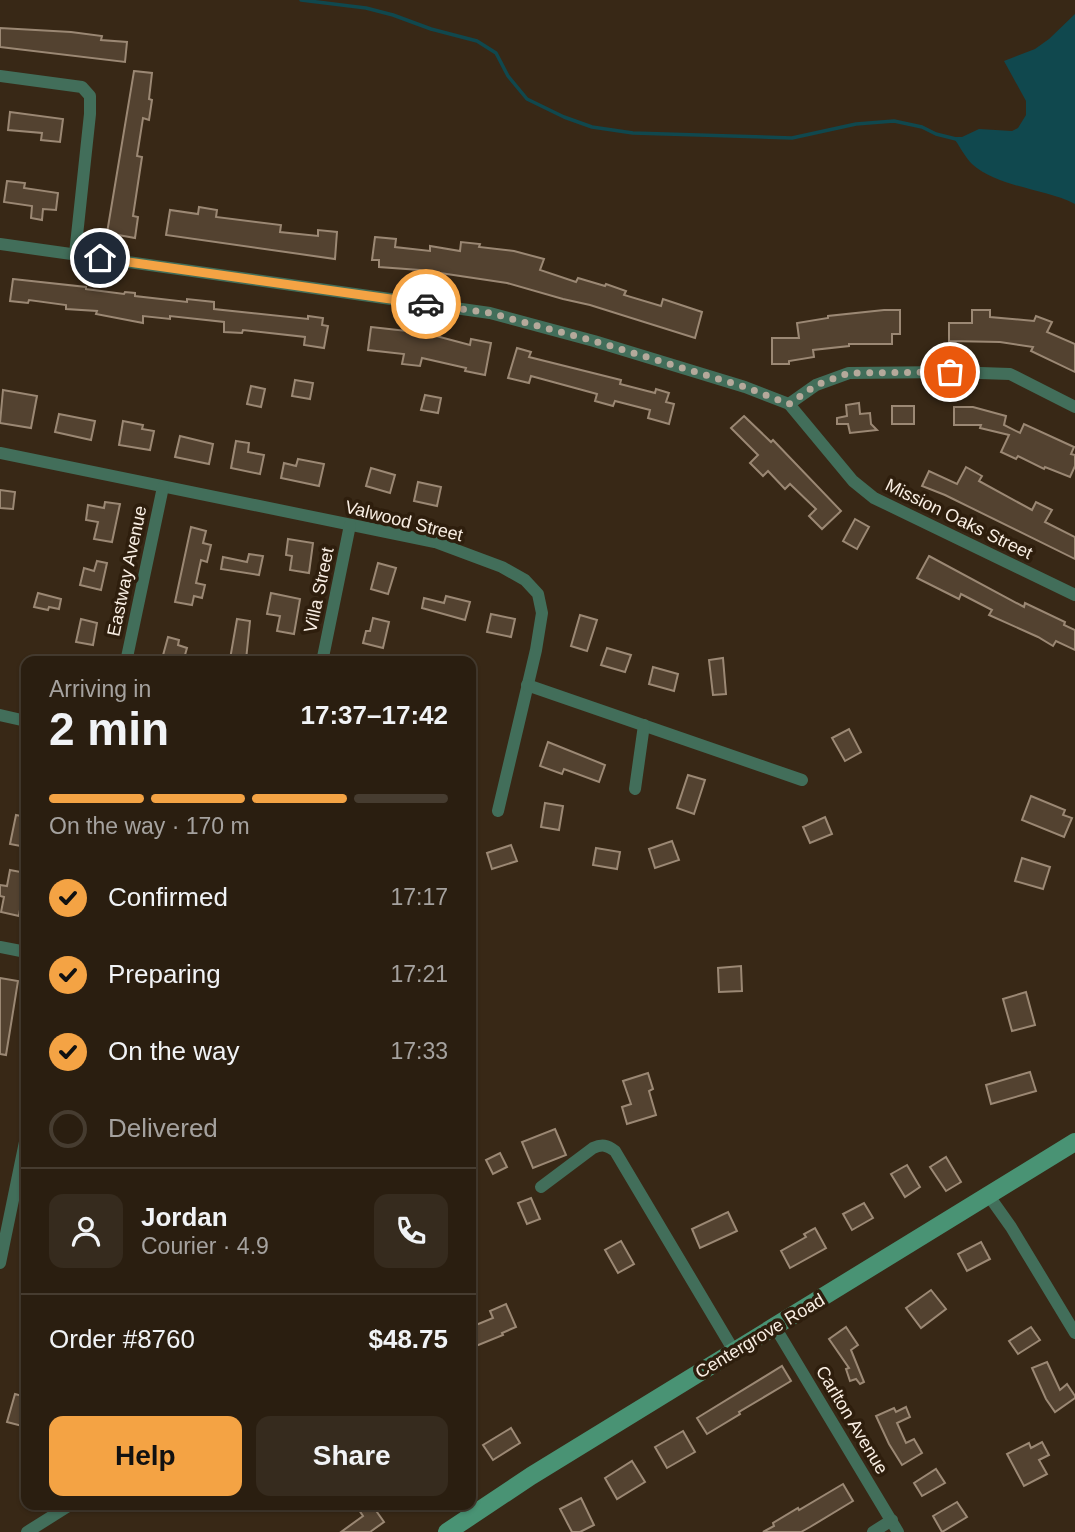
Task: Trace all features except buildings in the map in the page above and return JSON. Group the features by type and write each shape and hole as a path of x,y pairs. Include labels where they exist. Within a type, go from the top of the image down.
{"street":[{"path":"0,76 82,87 90,96 75,254"},
{"name":"Mission Oaks Street","path":"0,244 490,313 745,387 789,404 853,481 874,498 1075,595"},
{"path":"789,404 816,385 849,373 950,372 1010,374 1075,407"},
{"name":"Valwood Street","path":"0,453 435,542 502,567 525,580 538,594 542,613 498,811"},
{"name":"Eastway Avenue","path":"127,656 163,487"},
{"name":"Villa Street","path":"323,656 351,525"},
{"path":"527,685 802,780"},
{"path":"0,715 21,720"},
{"path":"635,789 644,725"},
{"path":"0,947 21,952"},
{"name":"Centergrove Road","path":"447,1532 531,1476 1075,1142"},
{"path":"541,1187 593,1148 608,1145 615,1151 734,1351"},
{"path":"0,1263 21,1161"},
{"path":"989,1196 1011,1227 1075,1334"},
{"name":"Carlton Avenue","path":"775,1327 895,1526"},
{"path":"27,1532 62,1510"},
{"path":"873,1532 895,1526"}],"water":[{"path":"1075,14 1075,204 1008,183 983,172 969,161 953,137 962,137 979,129 1012,131 1018,128 1026,115 1026,101 1004,61 1035,49"}],"waterway":[{"path":"301,0 366,8 477,41 496,53 508,76 527,99 592,127 633,133 792,138 856,124 894,121 956,139"}],"way so far":[{"path":"426,304 490,313 594,341 745,387 789,404 816,385 849,373 950,372"}],"route":[{"path":"100,258 426,304"}]}
